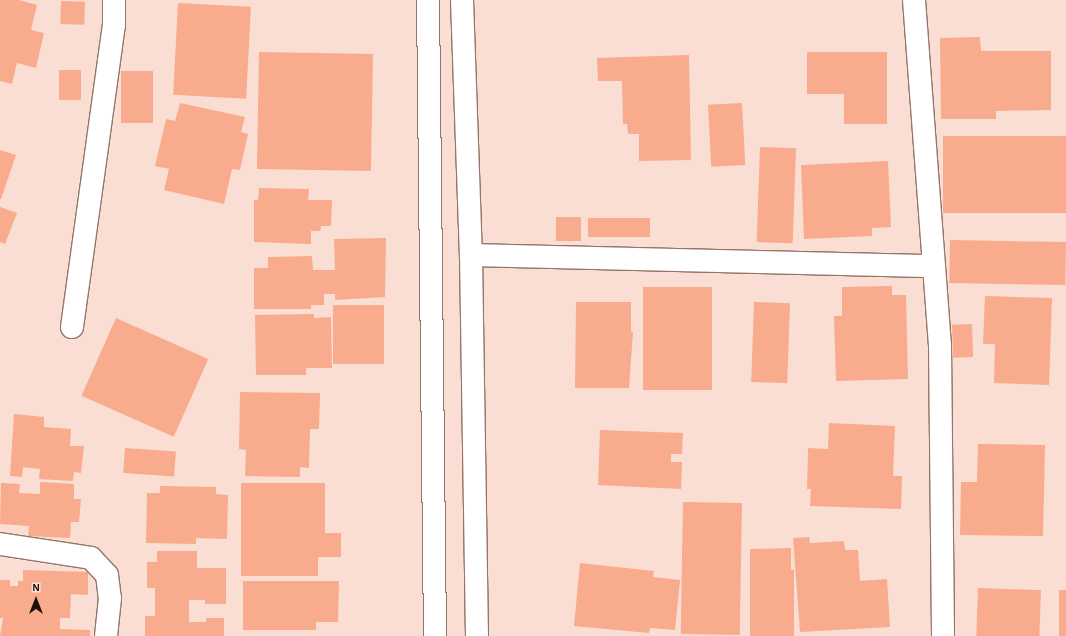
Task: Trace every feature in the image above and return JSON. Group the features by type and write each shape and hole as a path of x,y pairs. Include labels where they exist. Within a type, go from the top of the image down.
{"street":[{"path":"72,328 114,25 114,0"},
{"path":"428,0 435,636"},
{"path":"462,0 471,255 477,636"},
{"path":"914,0 940,346 943,636"},
{"path":"471,255 934,266"},
{"path":"0,544 91,558 107,575 110,598 106,636"}],"building":[{"path":"0,0 19,0 37,5 31,30 44,33 36,68 17,63 12,84 0,81"},
{"path":"61,1 85,2 84,25 60,24"},
{"path":"178,3 251,7 246,99 173,95"},
{"path":"980,37 981,51 1051,51 1051,110 996,111 996,119 941,119 940,38"},
{"path":"259,52 373,54 371,171 257,169"},
{"path":"807,52 887,52 887,124 844,124 844,94 807,94"},
{"path":"689,55 691,160 639,161 639,134 628,134 627,124 623,124 622,81 598,81 597,58"},
{"path":"59,70 81,70 81,100 59,100"},
{"path":"121,71 153,71 153,123 121,123"},
{"path":"180,103 245,117 241,132 248,134 240,170 232,169 224,204 164,190 169,169 155,166 166,119 175,121"},
{"path":"742,103 745,165 711,167 708,105"},
{"path":"943,136 1066,136 1066,213 943,213"},
{"path":"760,147 796,148 793,243 757,242"},
{"path":"0,150 16,155 1,199 0,199"},
{"path":"888,161 891,227 872,228 872,236 804,239 801,165"},
{"path":"259,188 309,189 308,200 332,200 331,226 321,226 320,231 311,231 311,244 254,242 254,200 258,200"},
{"path":"0,207 17,213 5,244 0,242"},
{"path":"556,217 581,217 581,241 556,241"},
{"path":"588,218 650,218 650,237 588,237"},
{"path":"386,238 385,297 335,300 335,294 324,294 324,305 311,305 311,309 254,309 254,268 268,268 268,257 312,256 313,270 335,270 334,239"},
{"path":"950,240 1066,242 1065,285 949,283"},
{"path":"892,286 892,295 906,295 908,379 836,381 834,316 842,316 842,287"},
{"path":"643,287 712,287 712,390 643,390"},
{"path":"985,296 1052,298 1049,385 994,383 995,344 983,344"},
{"path":"576,302 631,302 631,332 633,332 629,388 575,388"},
{"path":"754,302 790,303 787,383 751,382"},
{"path":"333,305 384,305 384,364 333,364"},
{"path":"314,314 314,318 331,317 332,368 306,368 306,375 256,375 255,315"},
{"path":"116,318 208,359 174,437 81,396"},
{"path":"972,324 973,357 953,358 952,325"},
{"path":"240,392 320,393 319,429 310,429 309,468 300,467 300,477 245,476 246,450 239,449"},
{"path":"14,414 44,417 44,427 71,429 70,446 84,446 81,473 74,472 73,481 39,479 40,469 23,467 22,477 10,476"},
{"path":"829,423 895,426 893,476 902,476 901,509 810,506 811,489 807,489 808,448 828,449"},
{"path":"600,430 683,433 682,454 671,454 671,462 682,462 681,489 598,485"},
{"path":"978,444 1045,445 1043,536 960,535 961,482 977,482"},
{"path":"125,448 176,452 174,476 123,473"},
{"path":"40,482 74,484 74,499 81,499 79,522 71,522 70,538 28,536 29,526 0,524 1,483 20,484 19,493 40,494"},
{"path":"241,483 325,483 325,533 341,533 341,557 318,557 318,576 241,576"},
{"path":"160,486 216,487 216,494 228,495 227,539 196,538 196,544 146,543 147,493 160,493"},
{"path":"683,502 742,503 740,635 681,634"},
{"path":"809,537 810,543 844,541 845,550 858,550 860,581 887,579 890,627 800,632 793,538"},
{"path":"791,548 791,570 794,570 794,636 750,636 750,549"},
{"path":"157,551 197,551 197,568 226,568 226,604 205,604 205,600 189,600 189,622 206,622 206,618 224,618 224,636 145,636 145,616 155,616 155,588 147,588 147,562 157,562"},
{"path":"580,563 654,571 653,577 680,580 675,630 650,628 649,633 574,626"},
{"path":"23,570 88,572 88,595 71,594 70,618 60,618 60,629 90,630 90,636 0,636 3,618 0,618 0,580 10,580 10,586 18,586 18,581 23,581"},
{"path":"243,581 339,581 338,622 316,622 316,630 243,630"},
{"path":"978,588 1041,590 1039,636 976,636"},
{"path":"1059,590 1066,590 1066,636 1059,636"}]}
